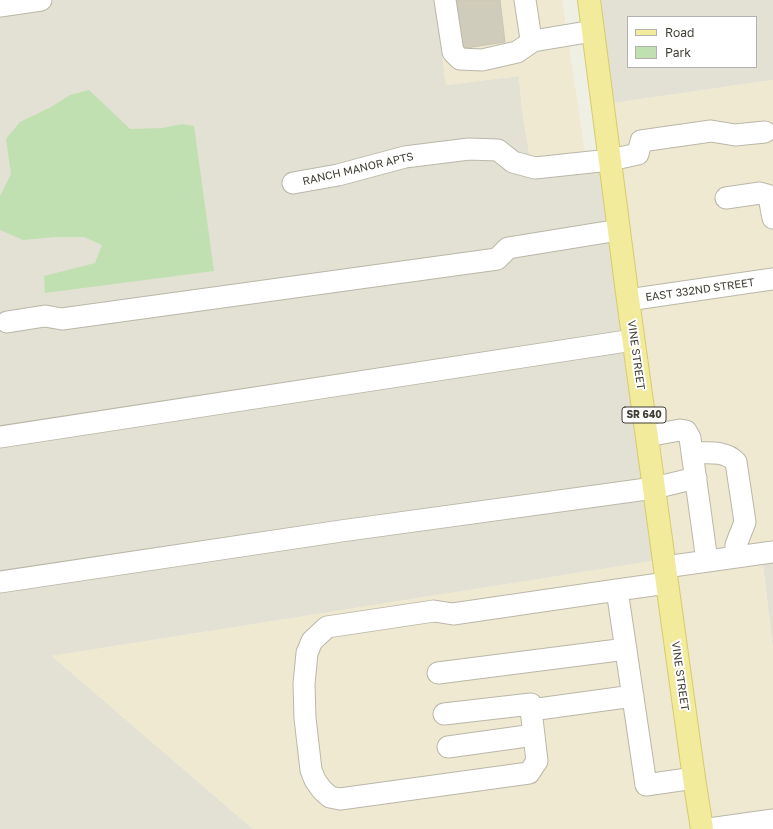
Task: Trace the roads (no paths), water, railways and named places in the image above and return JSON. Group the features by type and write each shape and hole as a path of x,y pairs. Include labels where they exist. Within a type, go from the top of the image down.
{"main road":[{"name":"VINE STREET","path":"589,0 620,230 633,340 702,829"}],"street":[{"path":"0,6 41,0"},
{"path":"445,0 453,52 460,59 482,60 517,52 533,41 593,31"},
{"path":"525,0 530,33 533,41"},
{"name":"RANCH MANOR APTS","path":"293,183 338,175 405,156 469,149 498,150 513,162 535,168 610,160 638,154 641,141 711,131 735,135 765,132"},
{"path":"726,198 760,194 767,195 773,218"},
{"path":"7,322 45,316 62,319 497,259 508,248 620,230"},
{"name":"EAST 332ND STREET","path":"628,300 773,279"},
{"path":"0,437 633,340"},
{"path":"647,436 680,430 686,431 690,438 707,561"},
{"path":"692,453 723,454 731,457 736,462 745,522 736,545 736,557"},
{"path":"0,582 341,531 654,488 696,478"},
{"path":"444,714 531,704 537,761 529,773 340,799 330,797 322,790 315,780 311,770 305,718 304,684 307,653 312,642 327,627 434,611 453,614 617,590 707,561 773,552"},
{"path":"617,590 646,785 694,778"},
{"path":"438,673 626,649"},
{"path":"531,710 633,696"},
{"path":"448,747 534,735"},
{"path":"709,829 773,820"}]}
